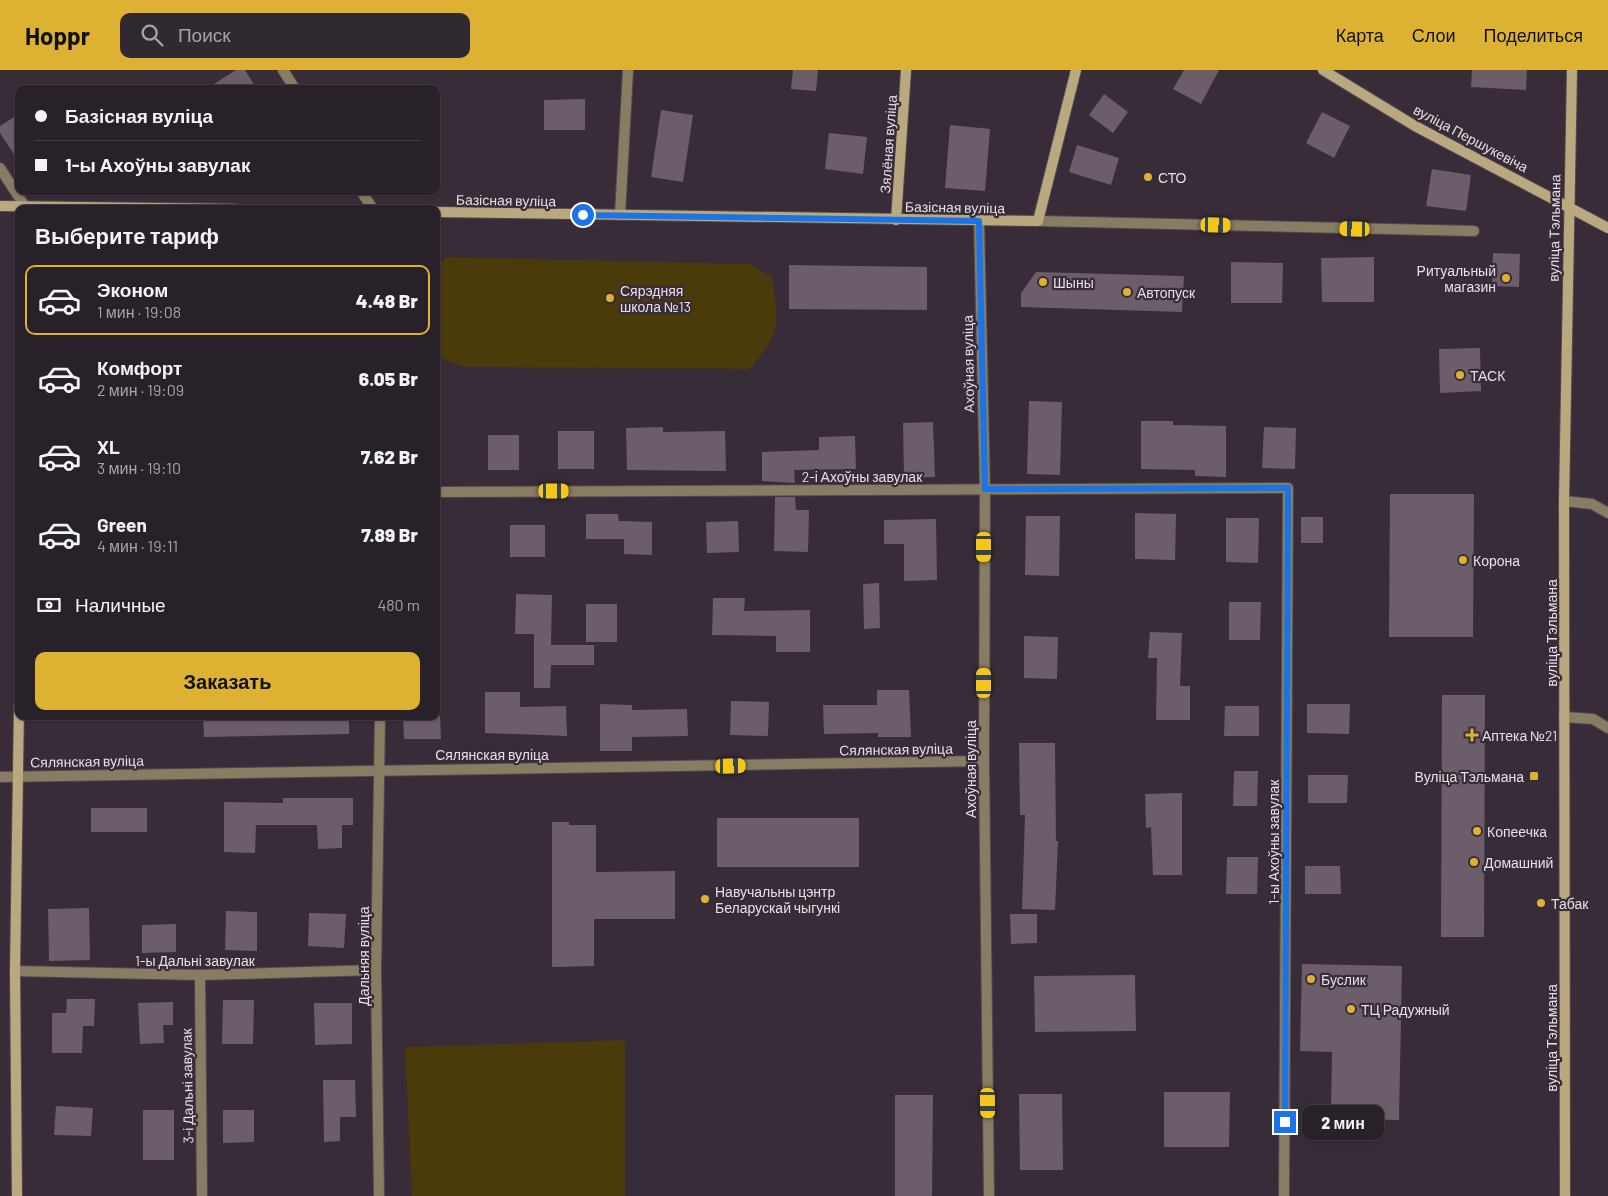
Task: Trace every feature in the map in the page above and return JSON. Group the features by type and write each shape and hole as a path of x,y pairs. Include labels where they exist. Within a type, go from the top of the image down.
{"main road":[{"name":"Зялёная вуліца","path":"896,220 906,70"},
{"path":"1038,221 1076,70"},
{"name":"вуліца Першукевіча","path":"1322,70 1415,126 1568,205 1608,228"},
{"name":"вуліца Тэльмана","path":"1565,1196 1564,501 1572,70"},
{"path":"0,206 15,207"},
{"name":"Базісная вуліца","path":"440,212 1038,221"},
{"path":"17,1196 15,972 19,720"}],"street":[{"path":"283,70 292,85"},
{"path":"620,215 628,70"},
{"path":"0,168 15,192"},
{"name":"Ахоўная вуліца","path":"979,221 985,489 984,761 989,1196"},
{"name":"Базісная вуліца","path":"1038,221 1474,232"},
{"name":"2-і Ахоўны завулак","path":"440,492 1288,488"},
{"name":"1-ы Ахоўны завулак","path":"1284,1196 1288,488"},
{"path":"1564,501 1592,504 1608,513"},
{"path":"1564,717 1593,719 1608,728"},
{"name":"Дальняя вуліца","path":"379,1196 376,970 380,720"},
{"name":"Сялянская вуліца","path":"0,777 380,769 984,761"},
{"name":"1-ы Дальні завулак","path":"15,972 200,975 376,970"},
{"name":"3-і Дальні завулак","path":"200,975 202,1196"}],"shaded area":[{"name":"Сярэдняя школа №13","path":"448,257 750,264 772,277 776,306 775,327 768,346 750,369 464,367 440,358 440,262"},
{"path":"625,1040 625,1196 412,1196 405,1047"}],"building":[{"path":"236,70 245,70 254,85 212,85"},
{"path":"793,70 818,70 816,91 791,89"},
{"path":"1184,70 1219,70 1201,104 1173,89"},
{"path":"1472,70 1527,70 1526,90 1471,87"},
{"path":"1104,94 1128,112 1113,133 1089,115"},
{"path":"585,99 585,130 544,130 544,100"},
{"path":"661,110 693,115 683,182 651,177"},
{"path":"1322,112 1350,126 1334,158 1306,143"},
{"path":"15,117 15,156 0,133 0,126"},
{"path":"950,125 990,129 985,191 945,188"},
{"path":"829,133 867,137 863,174 825,169"},
{"path":"1077,145 1119,158 1111,185 1069,172"},
{"path":"1432,169 1471,175 1466,211 1426,206"},
{"name":"Ритуальный магазин","path":"1493,253 1520,254 1519,287 1492,286"},
{"path":"1374,257 1374,302 1322,302 1321,258"},
{"path":"1231,262 1283,263 1282,303 1231,303"},
{"path":"789,265 927,267 927,310 789,309"},
{"name":"Автопуск","path":"1036,272 1184,276 1182,312 1021,307 1021,293"},
{"name":"ТАСК","path":"1480,348 1481,391 1440,393 1439,349"},
{"path":"1029,401 1062,402 1060,475 1027,474"},
{"path":"1141,421 1173,421 1173,425 1226,426 1226,477 1195,476 1195,470 1141,469"},
{"path":"933,422 935,477 904,478 903,423"},
{"path":"663,427 663,432 725,431 726,471 627,470 626,428"},
{"path":"1264,427 1296,428 1295,469 1262,468"},
{"path":"558,431 594,431 594,469 558,469"},
{"path":"488,435 519,435 519,470 488,470"},
{"path":"855,436 856,469 794,470 795,483 762,481 762,452 819,450 819,437"},
{"path":"1390,494 1474,494 1473,637 1389,637"},
{"path":"775,497 795,497 796,510 809,510 808,552 774,551"},
{"path":"1135,513 1176,514 1175,560 1135,559"},
{"path":"586,514 618,514 619,521 652,522 652,555 624,554 624,539 586,539"},
{"path":"1026,516 1060,516 1059,576 1025,575"},
{"path":"1301,517 1323,517 1323,543 1301,543"},
{"path":"1226,518 1259,518 1258,563 1226,562"},
{"path":"936,519 937,580 904,581 904,544 884,544 884,520"},
{"path":"738,521 739,552 707,553 706,522"},
{"path":"510,525 545,525 545,557 510,557"},
{"path":"879,583 880,628 864,629 863,584"},
{"path":"516,594 552,595 551,645 594,645 594,665 551,665 550,688 534,688 534,634 515,634"},
{"path":"713,598 745,598 744,611 810,610 810,652 776,652 776,636 712,635"},
{"path":"1229,602 1261,602 1260,640 1229,640"},
{"path":"586,604 617,604 617,642 586,642"},
{"path":"1150,632 1182,633 1180,686 1190,686 1190,720 1156,720 1157,658 1148,658"},
{"path":"1024,636 1058,637 1057,679 1024,678"},
{"path":"877,690 909,690 911,737 878,737 878,733 824,734 823,705 877,705"},
{"path":"485,692 520,692 520,707 566,706 567,736 485,733"},
{"path":"1442,695 1485,695 1484,937 1441,937"},
{"path":"731,701 769,702 768,736 730,735"},
{"path":"600,704 632,705 632,710 687,709 688,736 632,737 632,751 600,751"},
{"path":"1307,704 1350,704 1349,734 1307,733"},
{"path":"1225,706 1259,706 1259,736 1224,736"},
{"path":"440,716 441,739 404,739 403,720 440,720"},
{"path":"203,720 349,720 349,734 204,737"},
{"path":"1019,743 1055,743 1056,841 1058,841 1055,910 1022,909 1025,815 1020,815"},
{"path":"1234,771 1258,771 1257,806 1233,806"},
{"path":"1308,775 1348,775 1347,803 1308,803"},
{"path":"1182,793 1182,875 1153,875 1151,827 1146,828 1145,794"},
{"path":"283,798 353,798 353,825 342,825 342,848 318,849 317,825 256,825 255,853 224,852 224,802 283,803"},
{"path":"91,808 147,808 147,832 91,832"},
{"path":"717,818 859,818 859,867 717,867"},
{"path":"552,822 569,822 569,825 596,825 596,872 675,871 675,919 594,919 594,966 552,967"},
{"path":"1227,857 1258,857 1257,894 1226,894"},
{"path":"1305,866 1340,866 1341,894 1305,894"},
{"path":"89,908 90,960 49,961 48,909"},
{"path":"226,911 257,912 257,951 225,950"},
{"path":"309,913 346,914 344,948 308,946"},
{"path":"1010,914 1037,914 1037,943 1011,944"},
{"path":"176,924 176,952 142,953 142,925"},
{"name":"ТЦ Радужный","path":"1302,964 1402,966 1399,1120 1352,1119 1352,1109 1331,1109 1332,1052 1300,1051"},
{"path":"1135,975 1136,1031 1035,1032 1034,976"},
{"path":"67,999 95,999 94,1026 83,1026 82,1053 52,1053 52,1013 66,1013"},
{"path":"223,1000 254,1000 253,1044 222,1044"},
{"path":"173,1002 173,1025 163,1025 164,1043 140,1044 138,1003"},
{"path":"314,1003 352,1003 352,1044 315,1045"},
{"path":"323,1080 355,1080 356,1117 340,1117 340,1141 324,1142"},
{"path":"1164,1092 1230,1092 1229,1147 1164,1147"},
{"path":"1019,1094 1062,1094 1063,1170 1020,1170"},
{"path":"895,1095 933,1095 932,1196 895,1196"},
{"path":"56,1106 93,1108 91,1136 54,1135"},
{"path":"143,1110 174,1110 174,1160 143,1160"},
{"path":"223,1110 254,1110 254,1142 223,1143"}],"place":[{"name":"СТО","path":"1148,177"},
{"name":"Ритуальный магазин","path":"1506,278"},
{"name":"Шыны","path":"1043,282"},
{"name":"Автопуск","path":"1127,292"},
{"name":"Сярэдняя школа №13","path":"610,298"},
{"name":"ТАСК","path":"1460,375"},
{"name":"Корона","path":"1463,560"},
{"name":"Аптека №21","path":"1472,735"},
{"name":"Вуліца Тэльмана","path":"1534,776"},
{"name":"Копеечка","path":"1477,831"},
{"name":"Домашний","path":"1474,862"},
{"name":"Навучальны цэнтр Беларускай чыгункі","path":"705,899"},
{"name":"Табак","path":"1541,903"},
{"name":"Буслик","path":"1311,979"},
{"name":"ТЦ Радужный","path":"1351,1009"}],"route":[{"path":"583,215 979,221 985,489 1288,488 1285,1122"}]}
